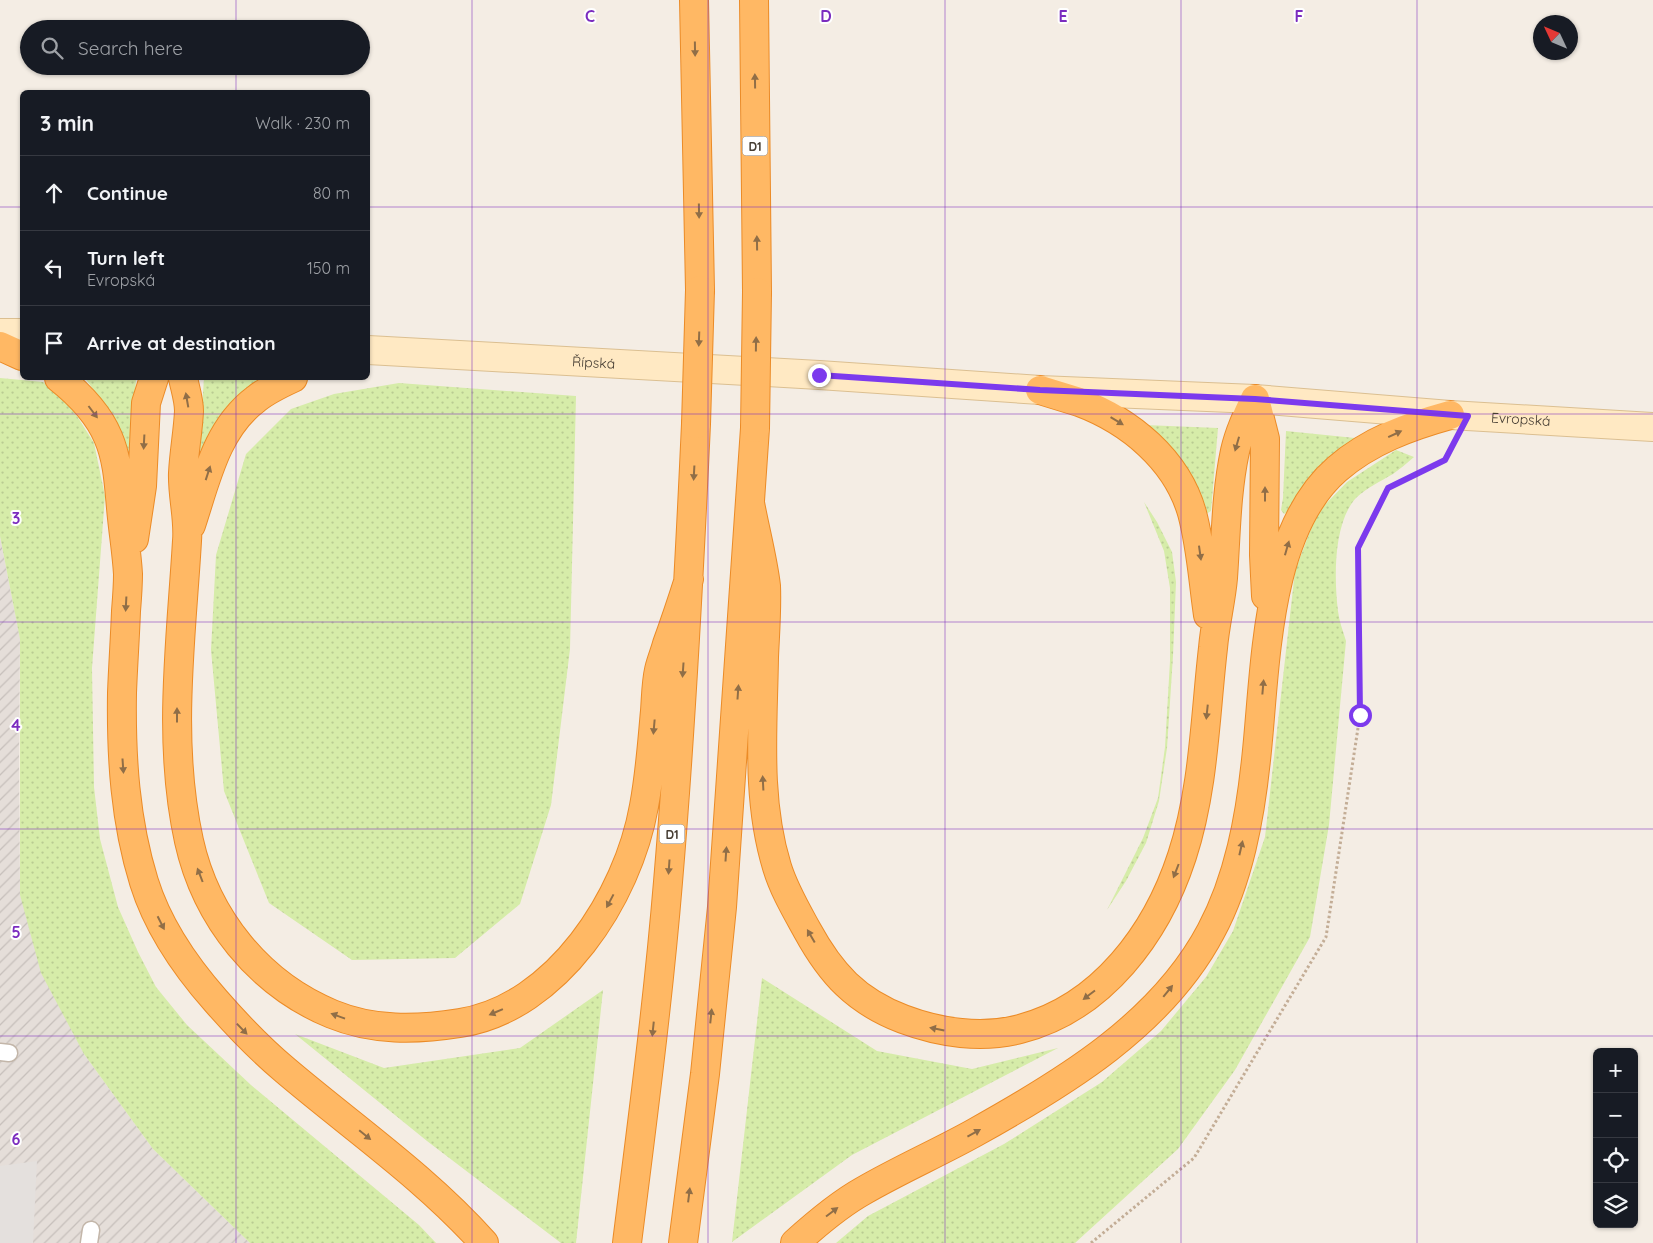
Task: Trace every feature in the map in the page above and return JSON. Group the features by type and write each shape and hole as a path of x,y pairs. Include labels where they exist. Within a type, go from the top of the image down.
{"highway":[{"name":"D1","path":"627,1243 651,1051 668,882 689,579 700,290 694,0"},
{"name":"D1","path":"683,1243 705,1074 722,907 755,428 757,292 754,0"},
{"path":"0,346 20,355"},
{"path":"61,380 88,406 101,423 109,438 118,473 128,575"},
{"path":"153,380 146,404 142,486 128,575 122,693 124,788 136,852 145,884 168,936 188,967 209,993 256,1043 308,1089 414,1175 445,1203 484,1243"},
{"path":"183,380 189,408 182,476 188,536 177,681 178,766 180,795 190,844 199,875 212,904 230,934 250,958 263,972 286,989 339,1018 374,1027 408,1029 471,1022 499,1012 527,995 572,956 609,905 622,878 640,828 651,757 658,670 689,579"},
{"path":"188,536 212,461 225,434 238,416 256,399 289,380"},
{"path":"1040,390 1081,403 1120,423 1154,449 1170,468 1184,491 1192,512 1197,534 1213,646"},
{"path":"1255,399 1265,439 1264,555 1268,630"},
{"path":"750,503 766,586 761,752 764,799 777,866 788,895 812,940 826,961 843,982 863,1000 887,1013 913,1023 954,1032 985,1034 1012,1031 1050,1019 1075,1005 1100,987 1125,961 1153,920 1182,857 1200,777 1235,451 1255,399"},
{"path":"794,1243 817,1223 862,1191 974,1133 1069,1076 1134,1026 1164,997 1191,963 1211,931 1227,895 1238,858 1248,816 1256,762 1268,630 1283,562 1290,538 1300,515 1316,492 1336,470 1357,454 1401,431 1459,415"}],"street":[{"path":"0,333 20,334"},
{"name":"Řípská","path":"370,350 819,375"},
{"name":"Evropská","path":"819,375 1040,390 1255,399 1459,415 1653,427"}],"path":[{"path":"1091,1243 1194,1158 1326,937 1360,715 1358,548 1388,488 1445,460 1459,415"}],"shaded area":[{"path":"0,536 20,638 20,895 84,1054 153,1149 250,1243 0,1243"},
{"path":"37,1161 33,1243 0,1243 0,1166"}],"green space":[{"path":"0,378 43,382 70,405 94,443 105,496 92,668 94,787 100,839 118,907 138,952 156,987 187,1025 251,1085 419,1225 436,1243 250,1243 153,1149 84,1054 41,973 20,895 20,639 0,536"},
{"path":"86,380 136,380 132,449 129,452 103,403"},
{"path":"204,380 263,380 199,452"},
{"path":"399,383 576,396 570,649 551,805 520,904 455,958 352,960 269,903 224,791 211,650 216,555 246,454 291,409 334,394"},
{"path":"1145,425 1218,428 1211,511 1206,514"},
{"path":"1286,431 1355,438 1356,441 1301,492 1284,514 1281,510"},
{"path":"1396,450 1414,457 1393,474 1357,497 1349,507 1339,535 1336,583 1339,618 1346,641 1329,825 1310,937 1235,1070 1178,1149 1075,1243 836,1243 868,1216 1004,1144 1102,1082 1161,1031 1206,977 1233,931 1265,837 1295,571 1317,513 1347,482"},
{"path":"1144,502 1157,522 1172,552 1176,582 1167,748 1159,801 1146,843 1126,881 1107,910 1143,838 1158,798 1165,747 1170,661 1170,588 1164,551"},
{"path":"762,978 877,1051 972,1069 1058,1048 852,1155 732,1242"},
{"path":"603,990 576,1243 561,1243 427,1141 295,1034 384,1068 520,1048"}],"route":[{"path":"819,375 1040,390 1255,399 1468,416 1445,460 1388,488 1358,548 1360,715"}]}
